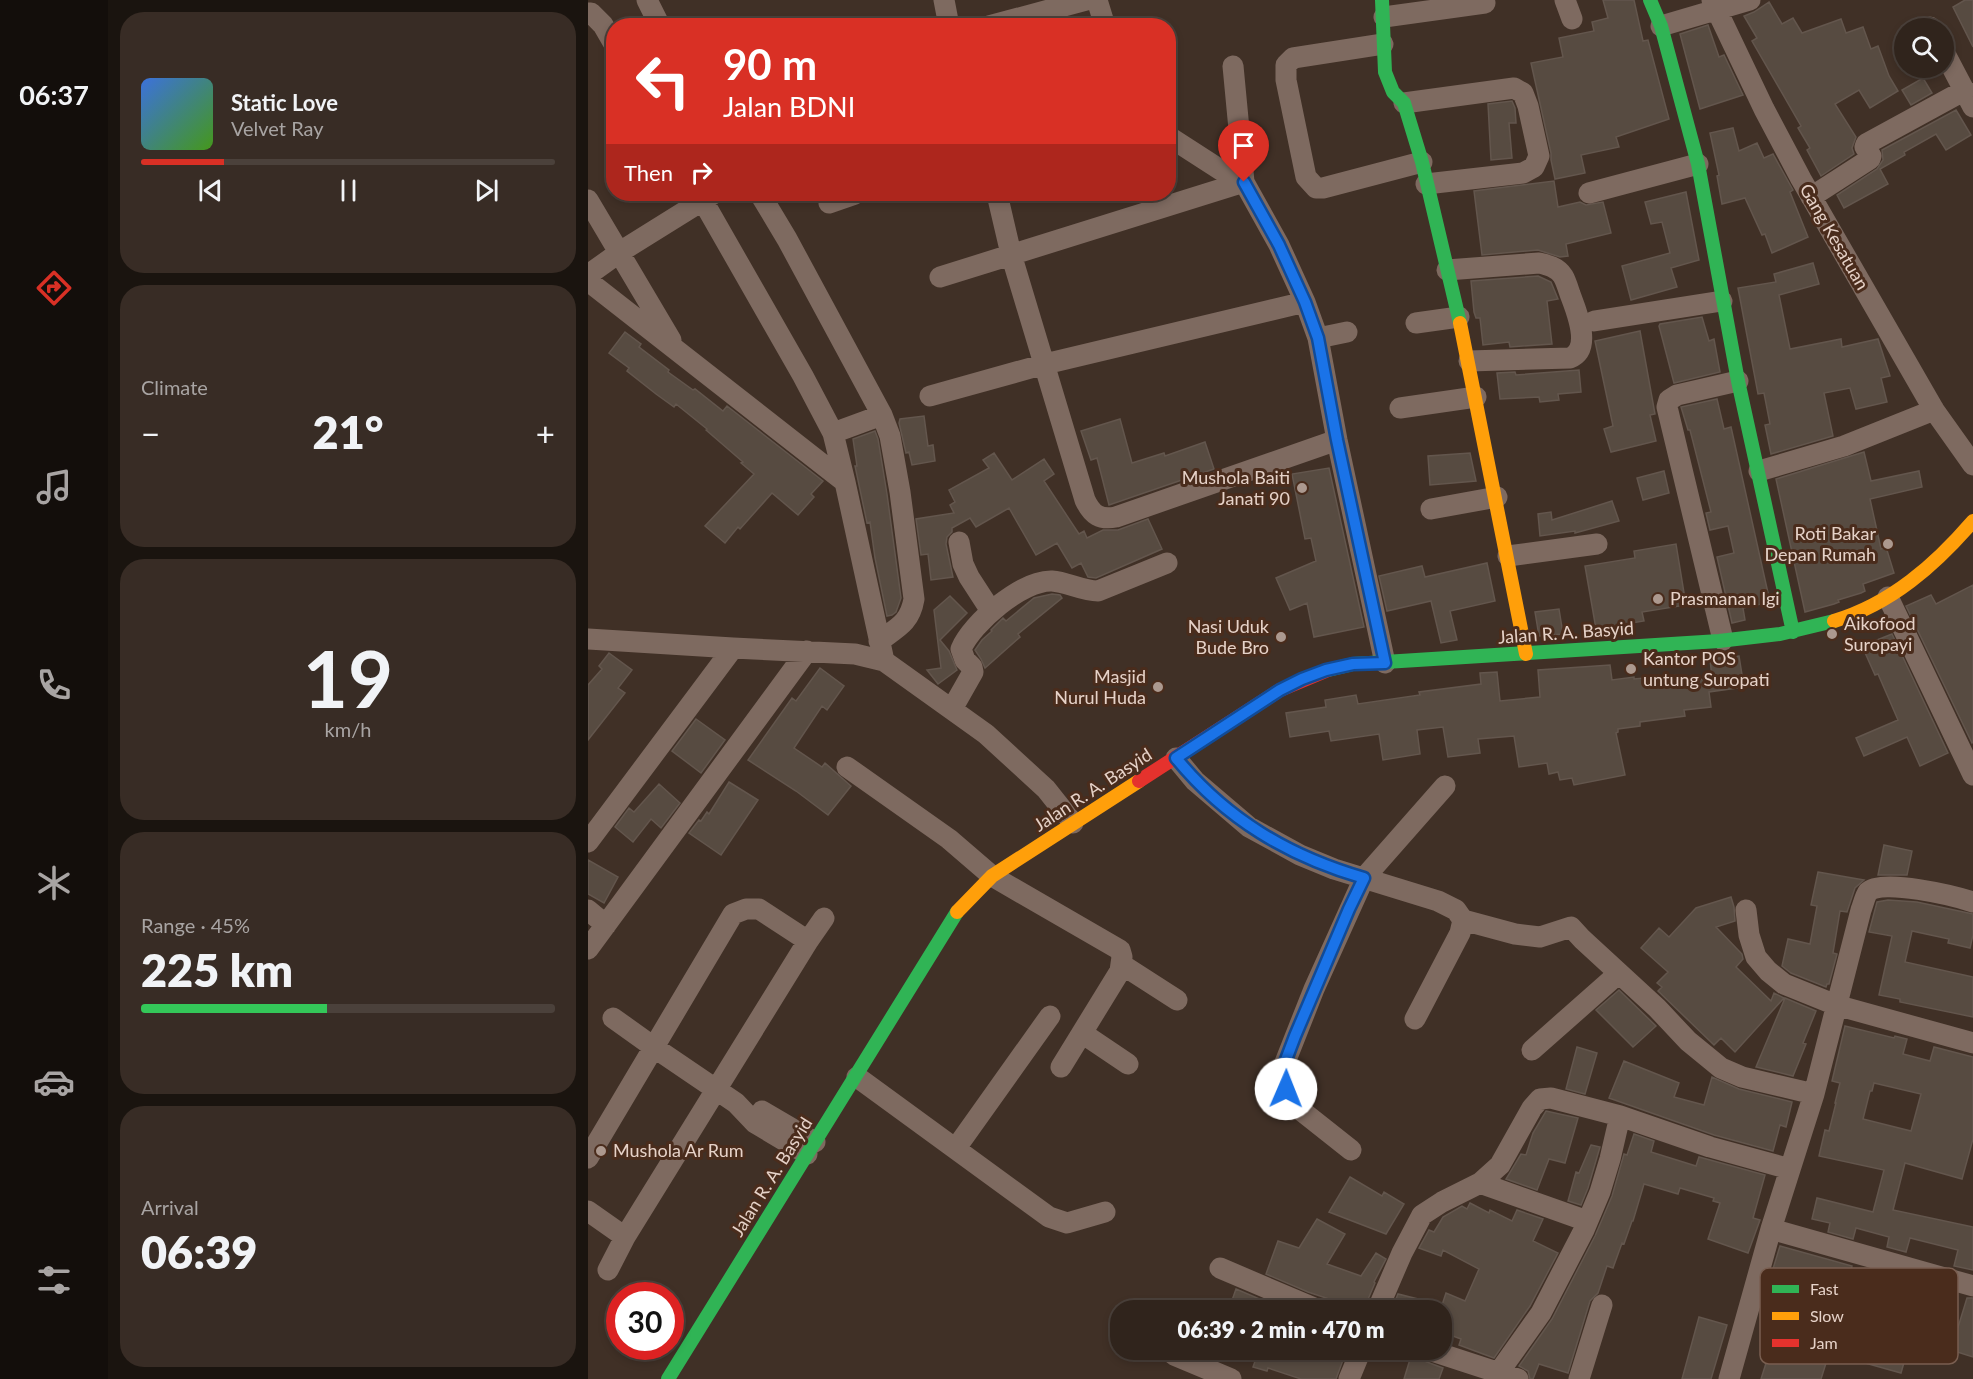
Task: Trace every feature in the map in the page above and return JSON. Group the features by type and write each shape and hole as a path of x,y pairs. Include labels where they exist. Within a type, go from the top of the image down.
{"main road":[{"path":"1650,0 1661,26 1698,164 1738,381 1793,632"},
{"path":"1383,8 1385,72 1393,92 1404,103 1422,162 1469,362 1526,654"},
{"name":"Jalan R. A. Basyid","path":"668,1379 960,908 992,876 1280,690 1326,670 1353,664 1723,640 1793,632 1836,621 1888,597 1917,576 1957,540 1973,521"}],"street":[{"path":"647,0 656,18"},
{"path":"944,0 947,18"},
{"path":"1019,18 1086,0"},
{"path":"1097,0 1103,18"},
{"path":"1661,26 1714,4 1750,0"},
{"path":"1383,8 1485,3"},
{"name":"Gang Kesatuan","path":"1714,4 1764,109 1811,197 1934,410 1973,465"},
{"path":"595,8 606,31"},
{"path":"1383,44 1293,58 1286,65 1286,80 1306,177 1316,188 1323,189 1422,162"},
{"path":"1233,66 1240,183"},
{"path":"1811,197 1870,159 1866,144 1969,98 1954,70"},
{"path":"1404,103 1515,88 1523,93 1528,106 1539,156 1534,167 1523,173 1426,184"},
{"path":"1176,141 1240,183 1279,245 1305,302 1318,338 1337,440 1385,663"},
{"path":"1589,193 1698,164"},
{"path":"940,277 1240,183"},
{"path":"588,200 676,349"},
{"path":"588,275 697,201"},
{"path":"708,201 833,433 881,651 1014,758 1046,789 1073,823"},
{"path":"588,639 855,654 881,651 912,612 914,599 890,435 787,239 764,201"},
{"path":"829,203 835,201"},
{"path":"999,201 1011,254 1085,500 1089,509 1096,515 1106,519 1122,515 1337,440"},
{"path":"1447,270 1539,263 1553,267 1563,276 1582,330 1580,349 1570,358 1469,362"},
{"path":"588,281 845,482"},
{"path":"1594,321 1722,301"},
{"path":"930,396 1045,364 1305,302"},
{"path":"1416,323 1459,317"},
{"path":"1318,338 1347,332"},
{"path":"1723,640 1667,407 1669,400 1677,395 1738,381"},
{"path":"1400,408 1476,397"},
{"path":"1759,471 1844,446 1934,410"},
{"path":"833,433 882,416"},
{"path":"1431,508 1497,497"},
{"path":"959,542 963,564 969,577 991,611"},
{"path":"1508,556 1597,544"},
{"path":"952,709 973,672 961,649 966,638 991,611 1038,583 1053,581 1087,591 1098,591 1167,563"},
{"path":"1888,597 1973,775"},
{"path":"588,842 733,648"},
{"path":"588,949 807,651"},
{"path":"1176,758 1195,781 1250,827 1300,855 1334,869 1438,901 1456,910 1463,920 1522,935 1540,937 1571,927 1657,1008 1688,1041 1721,1068 1742,1077 1814,1094"},
{"path":"847,767 949,839 992,876 1120,950 1122,957 1120,970 1061,1067"},
{"path":"1351,1150 1303,1112 1286,1089 1284,1065 1314,989 1364,878 1444,786"},
{"path":"1760,1268 1814,1094 1861,910 1868,893 1876,888 1898,888 1940,893 1973,902"},
{"path":"588,1158 595,1129 655,1048 733,914 746,909 759,909 808,941"},
{"path":"588,910 606,925"},
{"path":"1746,910 1749,935 1756,957 1784,984 1836,1005 1973,1043"},
{"path":"608,1270 625,1237 824,918"},
{"path":"1415,1019 1460,933 1463,920"},
{"path":"1121,964 1177,1000"},
{"path":"1532,1050 1619,973"},
{"path":"956,1148 1050,1016"},
{"path":"613,1018 736,1103 764,1112 811,1148"},
{"path":"1082,1033 1128,1064"},
{"path":"857,1077 1049,1217 1067,1223 1105,1212"},
{"path":"1382,1300 1402,1253 1422,1215 1480,1183 1500,1165 1532,1108 1540,1099 1551,1098 1620,1116 1710,1147 1790,1169"},
{"path":"1452,1357 1508,1376 1600,1192 1620,1116"},
{"path":"1480,1183 1587,1221"},
{"path":"588,1211 625,1237"},
{"path":"1771,1229 1909,1268"},
{"path":"1220,1268 1295,1300"},
{"path":"1729,1379 1760,1268"},
{"path":"1958,1282 1973,1286"},
{"path":"1579,1379 1602,1305"},
{"path":"1186,1360 1231,1379"},
{"path":"1349,1379 1357,1360"}],"building":[{"path":"1603,0 1634,0 1643,41 1648,40 1669,119 1616,137 1619,147 1581,155 1585,173 1555,179 1531,63 1563,57 1559,38 1594,31 1592,22 1608,18"},
{"path":"1965,0 1973,0 1973,47 1953,7"},
{"path":"1769,2 1782,24 1793,18 1802,33 1841,19 1846,33 1863,27 1871,49 1878,46 1889,76 1898,91 1870,108 1859,90 1835,104 1856,137 1852,148 1854,154 1821,176 1807,150 1810,148 1798,128 1801,126 1752,41 1757,38 1744,16"},
{"path":"1708,25 1719,57 1724,55 1743,95 1700,109 1680,34"},
{"path":"1923,78 1932,93 1911,105 1902,90"},
{"path":"1512,101 1516,123 1509,123 1512,158 1491,160 1488,104"},
{"path":"1956,110 1971,135 1946,150 1936,134 1904,152 1905,155 1880,169 1888,184 1844,208 1837,195 1877,169 1883,160 1882,150"},
{"path":"1733,128 1739,151 1757,143 1764,158 1773,154 1793,190 1790,192 1808,237 1772,253 1765,234 1762,235 1745,198 1722,204 1717,176 1719,175 1710,133"},
{"path":"1554,181 1558,207 1580,202 1586,205 1603,202 1611,233 1566,244 1568,256 1560,257 1538,250 1482,255 1474,191"},
{"path":"1686,192 1699,260 1671,268 1677,287 1631,300 1622,266 1670,253 1662,222 1651,224 1645,202"},
{"path":"1813,263 1819,284 1779,295 1790,349 1841,339 1842,347 1878,339 1890,376 1881,378 1887,402 1856,409 1850,388 1824,393 1833,436 1771,454 1765,425 1770,424 1764,393 1758,394 1738,288 1776,282 1774,274"},
{"path":"1538,276 1551,282 1558,299 1547,301 1552,344 1510,347 1509,342 1483,345 1480,318 1476,318 1474,312 1471,281"},
{"path":"1702,317 1709,341 1714,339 1720,372 1674,383 1659,326"},
{"path":"1640,331 1655,414 1650,415 1656,441 1611,452 1604,429 1613,426 1595,341"},
{"path":"625,332 641,344 639,347 669,370 668,372 723,411 727,406 823,481 811,494 814,497 798,515 772,493 725,543 705,526 754,474 707,429 676,404 674,407 656,394 627,371 629,368 609,353"},
{"path":"1579,370 1581,392 1558,394 1559,400 1540,402 1539,397 1500,399 1497,373 1515,372 1516,375"},
{"path":"1717,399 1724,429 1731,427 1770,602 1743,608 1745,620 1732,623 1717,557 1734,553 1728,526 1710,530 1706,513 1711,512 1690,430 1688,430 1681,407"},
{"path":"924,416 928,446 933,445 935,461 912,465 909,452 906,453 899,423 900,419"},
{"path":"1120,419 1132,463 1164,453 1165,456 1205,442 1214,469 1109,505 1097,458 1091,460 1081,431"},
{"path":"875,431 887,494 901,598 896,612 887,616 870,522 867,523 855,466 857,466 853,439"},
{"path":"1864,452 1871,481 1919,471 1922,487 1870,499 1881,549 1886,547 1894,573 1863,584 1865,591 1861,593 1805,612 1776,479"},
{"path":"994,453 1012,480 1044,459 1054,474 1044,481 1079,534 1084,531 1087,538 1103,530 1118,530 1148,519 1162,549 1096,578 1088,577 1081,563 1072,568 1057,543 1036,555 1009,508 976,527 970,518 952,528 946,544 953,577 931,580 928,554 921,555 916,519 954,513 950,505 955,502 949,490 989,468 983,460"},
{"path":"1470,453 1476,481 1430,485 1428,456"},
{"path":"1329,468 1364,627 1314,637 1307,603 1290,610 1276,578 1316,561 1311,538 1305,539 1292,474"},
{"path":"1664,471 1669,493 1643,500 1637,478"},
{"path":"1612,501 1619,521 1575,533 1575,531 1540,536 1538,514 1551,512 1552,520"},
{"path":"1676,544 1686,605 1642,612 1644,621 1596,629 1585,566 1635,558 1634,551"},
{"path":"1487,563 1495,601 1450,611 1457,640 1441,643 1431,601 1387,611 1379,576 1422,566 1425,577"},
{"path":"1973,585 1972,743 1906,606 1931,595 1936,604"},
{"path":"1052,594 1060,595 1062,598 1018,634 1020,637 985,668 975,650 991,630 1003,618 1006,621 1034,598"},
{"path":"950,596 967,613 940,640 949,651 957,670 938,684 927,670 941,668 934,610"},
{"path":"1559,609 1563,634 1539,636 1535,612"},
{"path":"1892,634 1948,753 1920,766 1907,737 1864,756 1856,738 1898,720 1878,674 1875,675 1862,646"},
{"path":"609,653 632,670 618,688 625,693 588,740 588,685 602,669 599,666"},
{"path":"1739,656 1744,687 1709,692 1711,707 1684,710 1685,716 1640,722 1640,726 1618,729 1616,733 1625,775 1574,785 1572,778 1560,780 1558,772 1549,774 1547,763 1519,767 1514,736 1478,739 1480,753 1448,757 1443,727 1417,730 1420,754 1383,760 1379,734 1331,741 1329,731 1290,737 1286,713 1326,707 1325,700 1356,695 1358,704 1420,695 1419,692 1481,684 1480,673 1497,672 1500,701 1540,697 1538,670 1610,665 1612,680 1679,675 1680,682 1712,678 1710,659"},
{"path":"820,668 844,686 827,710 822,706 794,748 822,767 825,763 851,786 828,815 748,760 792,698 796,701"},
{"path":"696,719 725,740 701,773 672,751"},
{"path":"729,782 758,800 721,855 689,833 707,812 709,814"},
{"path":"659,784 680,803 661,828 651,819 633,842 615,827 629,808 634,812"},
{"path":"1884,845 1912,851 1907,875 1878,875"},
{"path":"588,860 618,877 604,903 588,894"},
{"path":"1818,872 1864,880 1855,888 1847,912 1840,911 1833,953 1837,954 1829,984 1826,987 1791,973 1782,966 1788,939 1810,944 1817,906 1811,905"},
{"path":"1731,897 1735,921 1716,927 1742,954 1743,959 1736,967 1771,1001 1774,993 1784,998 1735,1052 1721,1038 1714,1045 1658,991 1662,987 1657,983 1668,972 1641,948 1659,928 1669,937 1696,908"},
{"path":"1888,900 1917,902 1973,914 1973,935 1970,948 1948,943 1949,939 1912,931 1905,962 1973,977 1973,1017 1900,1002 1900,999 1879,995 1892,936 1869,932 1877,902"},
{"path":"1619,990 1656,1026 1633,1047 1596,1010"},
{"path":"1785,998 1816,1011 1793,1076 1756,1067"},
{"path":"1845,1026 1907,1039 1903,1054 1930,1061 1934,1047 1973,1057 1973,1139 1962,1179 1905,1163 1893,1210 1973,1227 1973,1270 1954,1266 1958,1250 1910,1238 1906,1252 1887,1247 1889,1237 1856,1228 1853,1239 1828,1232 1830,1223 1812,1219 1817,1198 1873,1212 1884,1170 1819,1156 1825,1130 1829,1131 1840,1083 1832,1081","holes":["1874,1083 1921,1094 1911,1131 1863,1119"]},
{"path":"1577,1047 1597,1053 1585,1094 1566,1089"},
{"path":"1624,1061 1679,1083 1674,1097 1704,1105 1712,1077 1739,1089 1792,1102 1786,1127 1780,1125 1773,1151 1714,1135 1609,1098"},
{"path":"1546,1111 1578,1118 1565,1163 1549,1159 1537,1190 1506,1179 1521,1154 1526,1155 1533,1133"},
{"path":"1634,1134 1654,1141 1651,1152 1696,1166 1699,1157 1765,1175 1753,1218 1760,1220 1748,1253 1708,1239 1720,1203 1713,1201 1714,1198 1680,1188 1678,1194 1644,1184 1633,1221 1613,1268 1607,1266 1598,1293 1590,1301 1568,1373 1539,1364 1533,1379 1530,1379 1528,1371 1519,1366 1552,1319 1595,1236 1612,1196 1624,1154 1627,1155"},
{"path":"1591,1145 1600,1147 1581,1205 1568,1201 1576,1172 1579,1173"},
{"path":"1350,1177 1382,1196 1384,1192 1404,1204 1386,1234 1329,1212"},
{"path":"1470,1203 1512,1221 1517,1210 1543,1219 1533,1241 1558,1253 1530,1306 1494,1358 1459,1345 1461,1339 1452,1336 1452,1300 1444,1300 1446,1293 1465,1301 1479,1269 1443,1250 1441,1256 1419,1248 1429,1230 1434,1232 1443,1217 1462,1206 1467,1209"},
{"path":"1317,1219 1345,1234 1327,1264 1361,1276 1376,1253 1386,1259 1368,1300 1332,1300 1266,1274 1278,1241 1299,1248"},
{"path":"1780,1246 1852,1266 1852,1268 1773,1268"},
{"path":"1236,1289 1262,1300 1232,1300"},
{"path":"1398,1294 1422,1300 1396,1300"},
{"path":"1967,1298 1973,1298 1973,1357 1958,1352 1958,1327"},
{"path":"1699,1317 1727,1325 1711,1379 1682,1379"},
{"path":"1255,1360 1343,1360 1336,1379 1301,1379 1268,1368 1267,1371 1253,1367"},
{"path":"1410,1360 1422,1360 1443,1368 1439,1379 1404,1379"},
{"path":"1766,1364 1826,1364 1821,1379 1761,1379"},
{"path":"1869,1364 1904,1364 1901,1373"}],"traffic: fast":[{"path":"1382,0 1385,72 1393,92 1404,103 1422,162 1460,323"},
{"path":"1650,0 1661,26 1698,164 1738,381 1793,632"},
{"path":"1328,670 1353,664 1719,641 1780,634 1834,621"},
{"path":"668,1379 957,912"}],"traffic: slow":[{"path":"1460,323 1526,654"},
{"path":"1834,621 1855,614 1911,581 1943,553 1973,521"},
{"path":"957,912 992,876 1139,781"}],"traffic: jam":[{"path":"1139,781 1280,690 1328,670"}],"place":[{"name":"Mushola Baiti Janati 90","path":"1302,488"},
{"name":"Roti Bakar Depan Rumah","path":"1888,544"},
{"name":"Prasmanan Igi","path":"1658,599"},
{"name":"Aikofood Suropayi","path":"1832,634"},
{"name":"Nasi Uduk Bude Bro","path":"1281,637"},
{"name":"Kantor POS untung Suropati","path":"1631,669"},
{"name":"Masjid Nurul Huda","path":"1158,687"},
{"name":"Mushola Ar Rum","path":"601,1151"}],"route":[{"path":"1244,182 1279,245 1305,302 1318,338 1337,440 1385,663 1353,664 1326,670 1302,679 1280,690 1176,758 1195,781 1250,827 1300,855 1364,878 1314,989 1284,1065 1286,1089"}]}
